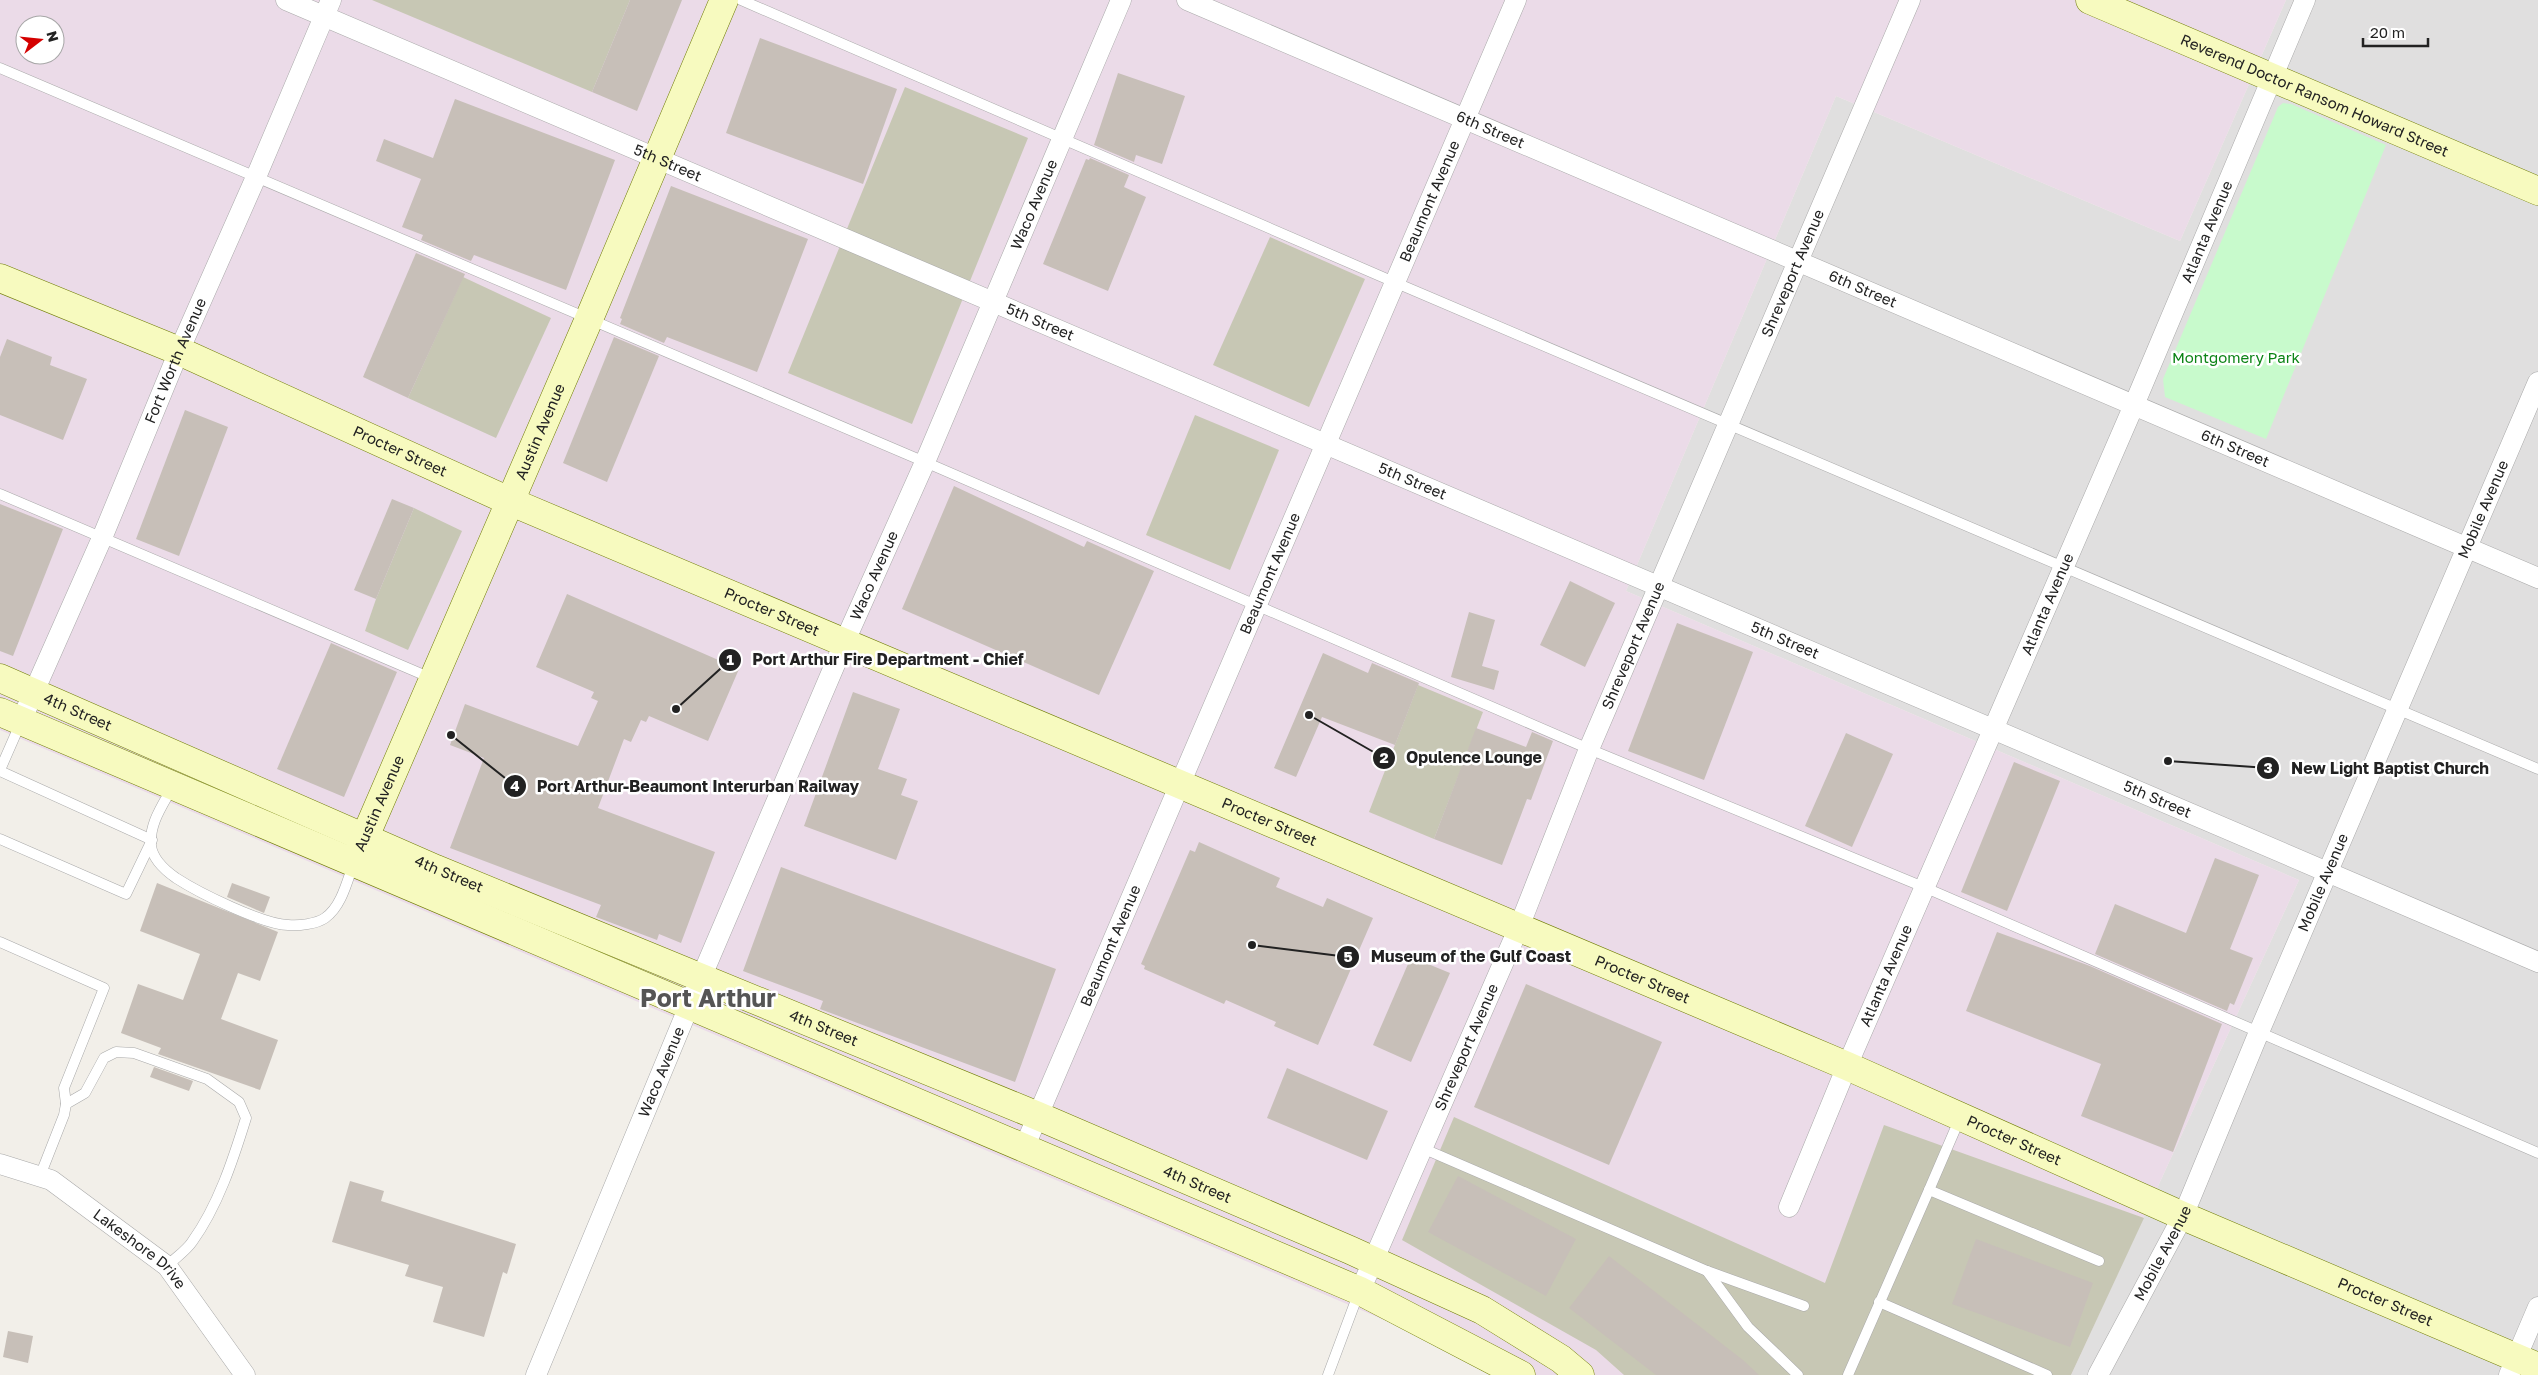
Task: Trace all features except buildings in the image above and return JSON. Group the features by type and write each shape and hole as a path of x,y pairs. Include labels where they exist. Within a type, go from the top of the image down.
{"street":[{"name":"5th Street","path":"286,0 327,8 657,159 2538,962"},
{"name":"Austin Avenue","path":"354,864 509,501 590,319 724,0"},
{"name":"Waco Avenue","path":"536,1375 689,1006 845,641 925,462 1121,0"},
{"name":"6th Street","path":"1187,0 2538,578"},
{"name":"Beaumont Avenue","path":"1024,1148 1178,784 1516,0"},
{"name":"Shreveport Avenue","path":"1360,1291 1519,927 1589,749 1910,0"},
{"name":"Reverend Doctor Ransom Howard Street","path":"2090,0 2538,191"},
{"name":"Atlanta Avenue","path":"1789,1207 1847,1066 1926,888 2134,405 2305,0"},
{"name":"Fort Worth Avenue","path":"10,716 34,693 102,538 178,351 256,177 327,8"},
{"name":"Procter Street","path":"0,278 178,351 509,501 845,641 1178,784 1847,1066 2521,1367"},
{"name":"Mobile Avenue","path":"2098,1375 2183,1216 2259,1032 2538,382"},
{"name":"4th Street","path":"0,678 445,872 1038,1116 1373,1260 1482,1310 1561,1359 1580,1375"},
{"name":"4th Street","path":"10,716 1360,1291 1521,1375"},
{"name":"Lakeshore Drive","path":"0,1164 51,1180 167,1266 245,1375"},
{"path":"2521,1367 2538,1308"}],"lane":[{"path":"741,0 1394,282 2538,769"},
{"path":"0,68 925,462 1589,749 1926,888 2538,1153"},
{"path":"0,494 434,679"},
{"path":"10,716 0,771 152,840"},
{"path":"173,785 152,824 152,846 158,861 175,878 223,903 287,925 304,924 324,918 335,908 354,864"},
{"path":"0,839 126,894 152,840"},
{"path":"0,942 104,988 64,1088 66,1104 64,1115 40,1176"},
{"path":"66,1104 85,1094 104,1058 116,1052 134,1052 207,1080 239,1102 246,1118 236,1154 215,1201 192,1243 167,1266"},
{"path":"1848,1375 1960,1118"},
{"path":"1422,1148 1707,1271 1804,1306"},
{"path":"1929,1190 2099,1261"},
{"path":"1707,1271 1748,1327 1798,1375"},
{"path":"1328,1375 1360,1291"},
{"path":"1879,1302 2046,1375"}],"shaded area":[{"path":"0,0 2286,0 2180,241 1836,96 1626,591 2299,880 2071,1375 1500,1375 1464,1354 0,730"},
{"path":"372,0 630,0 592,92"},
{"path":"2286,0 2538,0 2538,1375 2071,1375 2299,880 1626,591 1836,96 2180,241"},
{"path":"905,87 1028,138 912,424 788,373"},
{"path":"1270,237 1365,279 1309,407 1213,365"},
{"path":"463,277 551,318 496,438 408,398"},
{"path":"1195,415 1279,450 1230,570 1146,535"},
{"path":"414,508 462,531 408,650 365,631 376,599"},
{"path":"1418,685 1483,712 1434,839 1369,812"},
{"path":"1454,1117 1825,1283 1884,1125 2144,1218 2071,1375 1624,1375 1596,1350 1402,1240"}],"green space":[{"name":"Montgomery Park","path":"2283,103 2291,104 2386,145 2266,439 2165,397 2163,379 2278,107"}],"place":[{"name":"Port Arthur Fire Department - Chief","path":"676,709"},
{"name":"Opulence Lounge","path":"1309,715"},
{"name":"Port Arthur-Beaumont Interurban Railway","path":"451,735"},
{"name":"New Light Baptist Church","path":"2168,761"},
{"name":"Museum of the Gulf Coast","path":"1252,945"}],"district":[{"name":"Port Arthur","path":"708,998"}]}
